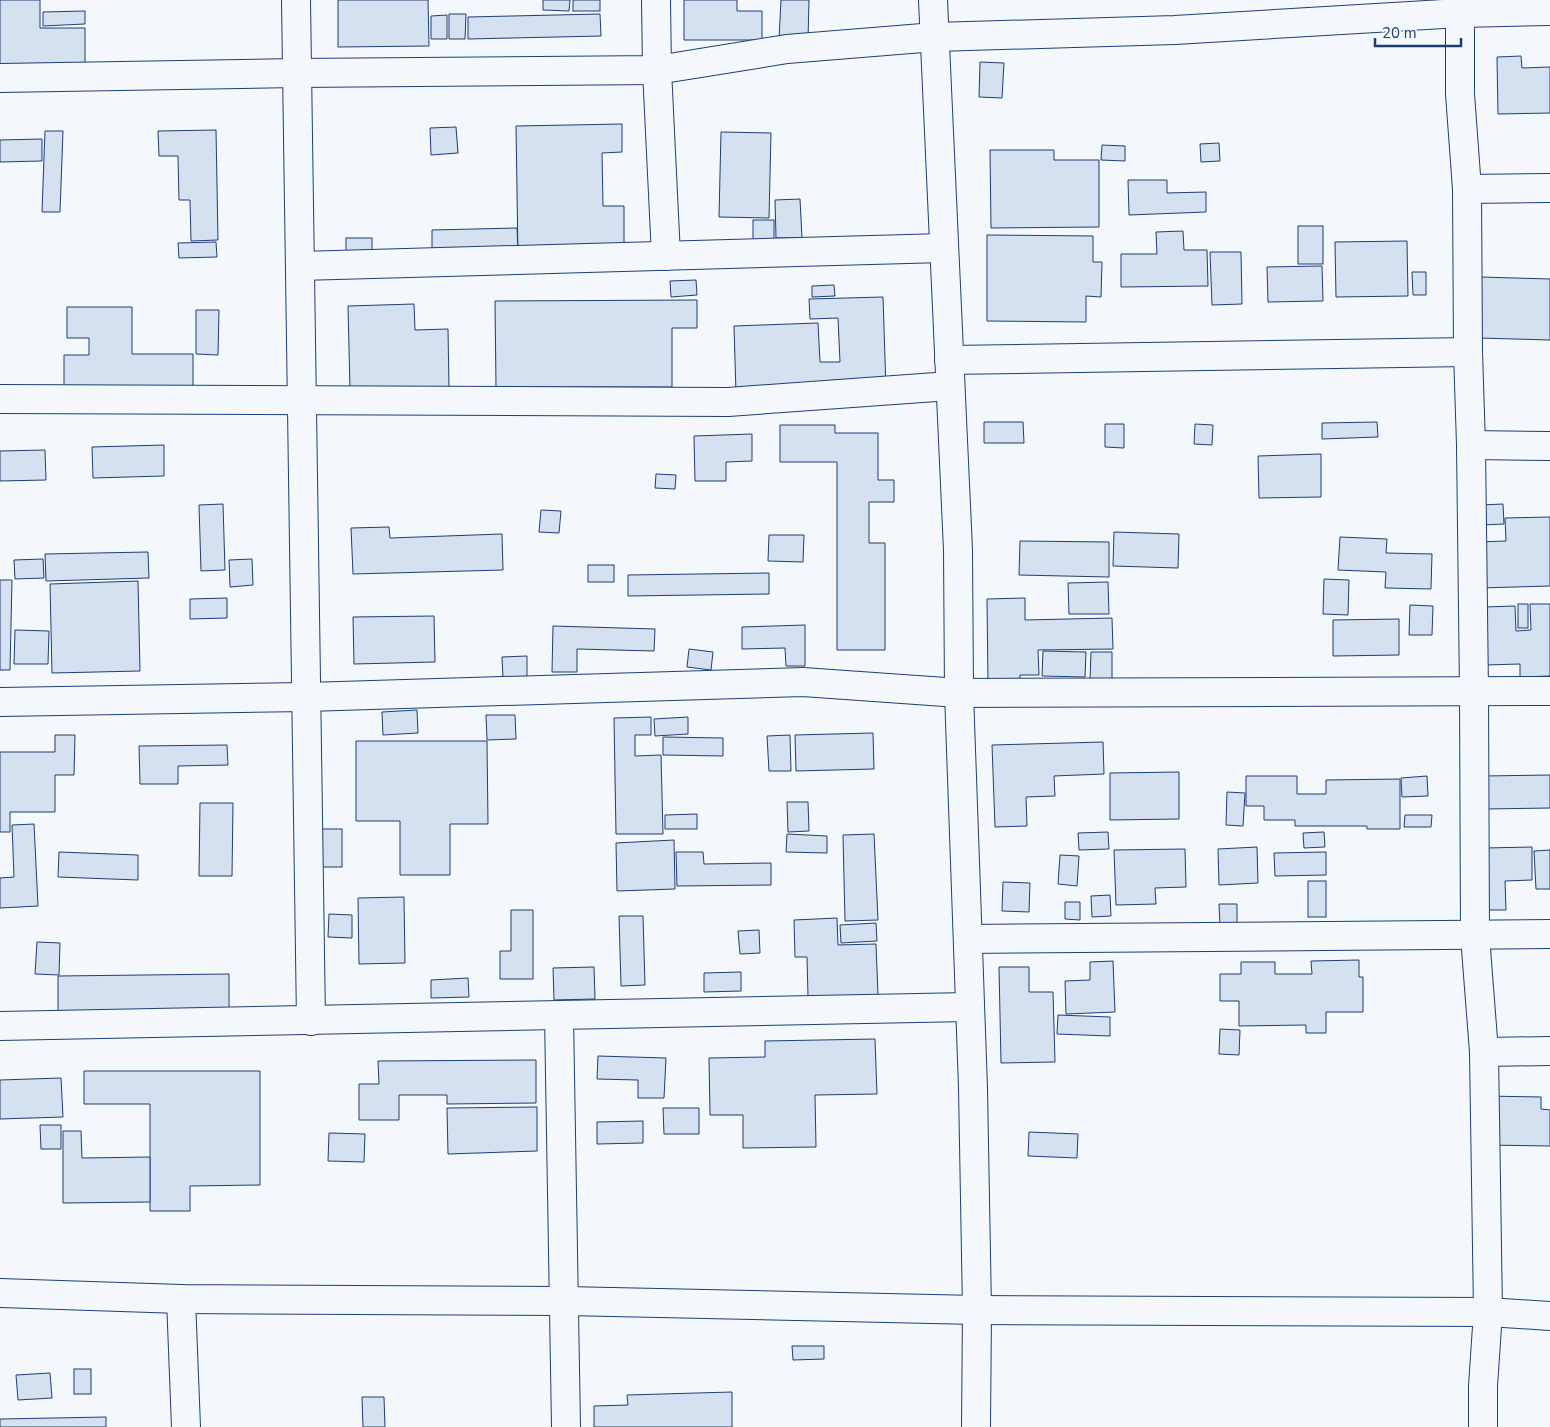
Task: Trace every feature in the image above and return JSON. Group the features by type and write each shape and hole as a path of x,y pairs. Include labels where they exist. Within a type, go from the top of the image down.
{"street":[{"path":"296,0 312,1021"},
{"path":"656,0 657,70 666,256"},
{"path":"933,0 958,550 959,693 973,1097 977,1310 976,1427"},
{"path":"0,78 657,70 787,48 935,37 1175,30 1460,13 1550,11"},
{"path":"1460,13 1460,94 1467,189 1474,691 1475,936 1484,1052 1488,1312 1483,1386 1483,1427"},
{"path":"1467,189 1550,188"},
{"path":"300,266 944,248"},
{"path":"0,399 302,402 728,402 950,373 1468,352"},
{"path":"1471,445 1550,446"},
{"path":"0,702 307,697 803,682 959,693 1550,691"},
{"path":"968,939 1550,934"},
{"path":"0,1026 559,1016 969,1006"},
{"path":"559,1016 566,1427"},
{"path":"1484,1052 1550,1051"},
{"path":"0,1293 181,1300 565,1301 977,1310 1488,1312 1550,1316"},
{"path":"181,1300 186,1427"}],"building":[{"path":"0,0 40,0 40,28 85,28 85,65 0,66"},
{"path":"338,0 428,0 429,46 338,47"},
{"path":"543,0 570,0 569,11 543,10"},
{"path":"573,0 600,0 600,11 573,11"},
{"path":"684,0 737,0 737,11 762,11 762,40 684,40"},
{"path":"781,0 809,0 808,40 779,39"},
{"path":"85,11 85,24 43,26 43,12"},
{"path":"449,14 466,14 465,39 449,39"},
{"path":"600,14 601,36 468,39 468,17"},
{"path":"447,15 447,39 431,39 431,16"},
{"path":"1521,56 1522,68 1550,67 1550,113 1498,114 1497,57"},
{"path":"980,62 1004,63 1002,98 979,97"},
{"path":"622,124 622,152 602,153 603,206 624,206 624,250 518,257 516,126"},
{"path":"456,127 458,153 431,155 430,128"},
{"path":"216,130 218,240 191,241 190,200 179,200 178,156 159,156 158,131"},
{"path":"45,131 63,131 60,212 42,212"},
{"path":"721,132 771,133 769,218 719,217"},
{"path":"42,139 42,161 0,162 0,140"},
{"path":"1219,143 1220,161 1201,162 1200,144"},
{"path":"1102,145 1125,146 1125,161 1101,160"},
{"path":"990,150 1054,150 1054,160 1099,160 1099,227 991,228"},
{"path":"1128,180 1167,180 1167,193 1206,192 1206,212 1129,215"},
{"path":"800,199 802,238 776,238 775,200"},
{"path":"753,220 774,220 774,249 753,249"},
{"path":"1298,226 1323,226 1323,264 1298,264"},
{"path":"517,228 518,253 432,255 432,230"},
{"path":"1183,231 1184,250 1207,250 1208,286 1121,287 1121,254 1157,254 1156,232"},
{"path":"987,235 1093,236 1093,262 1102,262 1101,297 1086,296 1086,322 987,321"},
{"path":"346,238 372,238 372,254 346,254"},
{"path":"1407,241 1408,296 1336,297 1335,242"},
{"path":"216,242 217,257 179,258 178,243"},
{"path":"1210,252 1241,252 1242,304 1212,305"},
{"path":"1322,266 1323,301 1268,302 1267,267"},
{"path":"1412,272 1426,272 1426,295 1413,295"},
{"path":"1480,277 1550,279 1550,340 1478,338"},
{"path":"696,280 697,295 671,297 670,281"},
{"path":"834,285 835,296 812,297 812,286"},
{"path":"883,297 886,390 736,394 734,326 818,323 820,362 840,362 838,318 810,319 809,299"},
{"path":"697,300 697,328 672,328 672,387 496,387 495,301"},
{"path":"414,304 415,330 448,329 449,388 350,390 348,306"},
{"path":"67,307 132,307 132,354 193,354 193,399 64,400 64,355 89,355 89,338 67,338"},
{"path":"196,310 219,310 218,355 196,354"},
{"path":"984,422 1023,422 1024,443 984,443"},
{"path":"1377,422 1378,437 1322,439 1322,423"},
{"path":"1105,424 1124,424 1124,448 1105,447"},
{"path":"1195,424 1213,425 1212,445 1194,444"},
{"path":"780,425 835,425 835,433 878,433 878,480 894,480 894,502 869,502 869,543 885,543 885,650 837,650 837,462 780,462"},
{"path":"752,434 752,461 726,462 726,481 695,481 694,436"},
{"path":"164,445 164,476 93,478 92,447"},
{"path":"45,450 46,480 0,481 0,451"},
{"path":"1321,454 1321,497 1259,498 1258,456"},
{"path":"656,474 676,475 675,489 655,488"},
{"path":"223,504 225,570 201,571 199,505"},
{"path":"1503,504 1504,524 1482,525 1481,505"},
{"path":"541,510 561,511 559,533 539,532"},
{"path":"1550,517 1550,586 1479,588 1478,542 1506,541 1505,518"},
{"path":"389,527 390,538 502,534 503,570 353,574 351,528"},
{"path":"1114,532 1179,534 1178,568 1113,566"},
{"path":"769,535 804,535 803,562 768,561"},
{"path":"1340,537 1387,539 1386,553 1432,554 1431,589 1385,588 1386,572 1338,570"},
{"path":"1020,541 1109,542 1109,577 1019,575"},
{"path":"148,552 149,578 46,581 45,554"},
{"path":"43,559 44,578 15,579 14,560"},
{"path":"252,559 253,585 230,587 229,560"},
{"path":"588,565 614,565 614,582 588,582"},
{"path":"769,573 769,594 628,596 628,575"},
{"path":"1324,579 1349,580 1348,615 1323,614"},
{"path":"0,580 12,580 10,670 0,670"},
{"path":"138,581 140,671 52,673 50,584"},
{"path":"1108,582 1109,614 1069,614 1068,583"},
{"path":"227,598 227,618 190,619 190,599"},
{"path":"1025,598 1025,620 1112,618 1113,649 1038,650 1039,675 1020,675 1020,684 988,684 987,599"},
{"path":"1518,604 1528,604 1528,628 1518,628"},
{"path":"1530,604 1550,604 1550,676 1520,677 1520,664 1485,665 1484,607 1515,606 1516,631 1531,630"},
{"path":"1410,605 1433,606 1432,635 1409,635"},
{"path":"434,616 435,662 354,664 353,617"},
{"path":"1399,619 1399,655 1333,656 1333,620"},
{"path":"805,625 805,666 786,666 785,648 742,649 742,627"},
{"path":"553,626 655,629 654,651 577,649 577,672 552,672"},
{"path":"15,630 49,631 48,664 14,664"},
{"path":"689,649 713,652 711,670 687,667"},
{"path":"1043,651 1086,652 1085,677 1042,676"},
{"path":"1091,652 1112,652 1112,681 1090,680"},
{"path":"527,656 527,677 503,678 502,657"},
{"path":"417,710 418,733 383,735 382,712"},
{"path":"486,715 515,715 516,739 487,740"},
{"path":"651,717 651,735 635,735 635,756 661,755 663,834 616,834 614,718"},
{"path":"688,717 688,734 655,736 654,719"},
{"path":"873,733 874,769 796,771 795,735"},
{"path":"55,735 75,735 74,775 55,775 55,812 10,812 10,832 0,832 0,752 55,752"},
{"path":"790,735 791,771 769,771 767,736"},
{"path":"663,737 723,738 723,756 663,755"},
{"path":"356,741 487,741 488,824 450,824 450,875 400,875 400,821 356,821"},
{"path":"1103,742 1104,774 1054,776 1055,796 1026,797 1027,826 995,827 992,745"},
{"path":"227,745 228,765 178,766 178,784 140,784 139,746"},
{"path":"1179,772 1179,819 1110,820 1110,773"},
{"path":"1550,775 1550,808 1485,809 1484,776"},
{"path":"1246,776 1297,776 1297,794 1326,794 1326,780 1400,779 1400,829 1367,829 1367,826 1295,826 1295,820 1264,820 1264,806 1246,806"},
{"path":"1427,776 1428,796 1402,797 1401,778"},
{"path":"1227,792 1245,793 1243,826 1226,825"},
{"path":"787,802 808,802 809,831 788,832"},
{"path":"200,803 233,803 232,876 199,876"},
{"path":"697,814 697,829 665,829 665,815"},
{"path":"1405,815 1432,815 1431,827 1404,827"},
{"path":"34,824 38,906 0,908 0,878 14,877 12,825"},
{"path":"317,829 342,829 342,867 317,867"},
{"path":"1108,832 1109,849 1079,850 1078,833"},
{"path":"1324,832 1325,847 1304,848 1303,833"},
{"path":"787,834 827,836 827,853 786,852"},
{"path":"874,834 878,920 845,921 843,835"},
{"path":"674,840 675,889 617,891 616,843"},
{"path":"1257,847 1258,883 1219,885 1218,849"},
{"path":"1532,847 1532,880 1505,881 1506,910 1486,910 1485,848"},
{"path":"1185,849 1186,887 1155,888 1156,904 1116,905 1114,850"},
{"path":"1550,850 1550,889 1536,889 1534,851"},
{"path":"59,852 138,855 138,880 58,877"},
{"path":"676,852 703,852 704,864 771,863 771,885 677,886"},
{"path":"1326,852 1326,875 1275,876 1274,853"},
{"path":"1060,855 1079,856 1077,886 1058,884"},
{"path":"1308,881 1326,881 1326,917 1308,917"},
{"path":"1003,882 1030,883 1029,912 1002,911"},
{"path":"1110,895 1111,916 1092,917 1091,896"},
{"path":"404,897 405,963 359,964 358,898"},
{"path":"1065,902 1080,902 1080,920 1065,919"},
{"path":"1219,904 1237,904 1237,926 1220,926"},
{"path":"511,910 533,910 533,979 500,979 500,951 511,951"},
{"path":"329,914 352,915 352,938 328,937"},
{"path":"619,916 643,916 645,985 621,986"},
{"path":"837,918 838,945 876,944 878,995 808,997 807,957 795,957 794,920"},
{"path":"876,923 877,941 841,943 840,925"},
{"path":"759,930 760,953 740,954 738,931"},
{"path":"37,942 60,943 59,975 35,974"},
{"path":"1359,960 1359,977 1363,977 1363,1012 1326,1012 1326,1033 1306,1033 1306,1025 1239,1026 1239,1001 1220,1001 1220,974 1241,974 1241,962 1275,962 1275,974 1312,974 1311,961"},
{"path":"1113,961 1115,1012 1066,1014 1065,981 1090,980 1090,962"},
{"path":"594,967 595,999 554,1000 553,968"},
{"path":"999,967 1029,967 1029,992 1053,992 1055,1062 1001,1063"},
{"path":"741,972 741,991 704,992 704,973"},
{"path":"229,974 229,1009 58,1012 58,976"},
{"path":"468,978 469,997 431,998 431,980"},
{"path":"1058,1015 1110,1017 1110,1036 1057,1034"},
{"path":"1220,1029 1240,1030 1239,1055 1219,1054"},
{"path":"875,1039 877,1094 815,1095 816,1147 743,1148 743,1115 710,1115 709,1058 765,1057 765,1041"},
{"path":"598,1056 666,1058 664,1098 638,1098 638,1080 597,1079"},
{"path":"536,1060 536,1103 447,1104 447,1095 399,1095 399,1120 359,1120 359,1084 379,1084 378,1061"},
{"path":"84,1071 260,1071 260,1185 190,1186 190,1211 150,1211 150,1104 84,1104"},
{"path":"61,1078 63,1117 0,1119 0,1080"},
{"path":"1484,1096 1541,1097 1541,1109 1550,1110 1550,1146 1484,1145"},
{"path":"537,1107 537,1151 448,1154 447,1108"},
{"path":"663,1108 699,1108 699,1134 664,1134"},
{"path":"643,1121 643,1143 597,1144 597,1122"},
{"path":"40,1125 61,1125 61,1149 41,1149"},
{"path":"63,1131 81,1131 82,1158 150,1157 150,1202 63,1203"},
{"path":"1029,1132 1078,1134 1077,1158 1028,1156"},
{"path":"329,1133 365,1134 364,1162 328,1161"},
{"path":"792,1346 824,1346 824,1359 793,1360"},
{"path":"74,1369 91,1369 91,1394 74,1394"},
{"path":"50,1373 52,1398 18,1400 16,1375"},
{"path":"732,1392 732,1427 594,1427 594,1406 628,1405 627,1395"},
{"path":"362,1397 384,1397 385,1427 363,1427"},
{"path":"106,1417 106,1427 0,1427 0,1419"}]}
